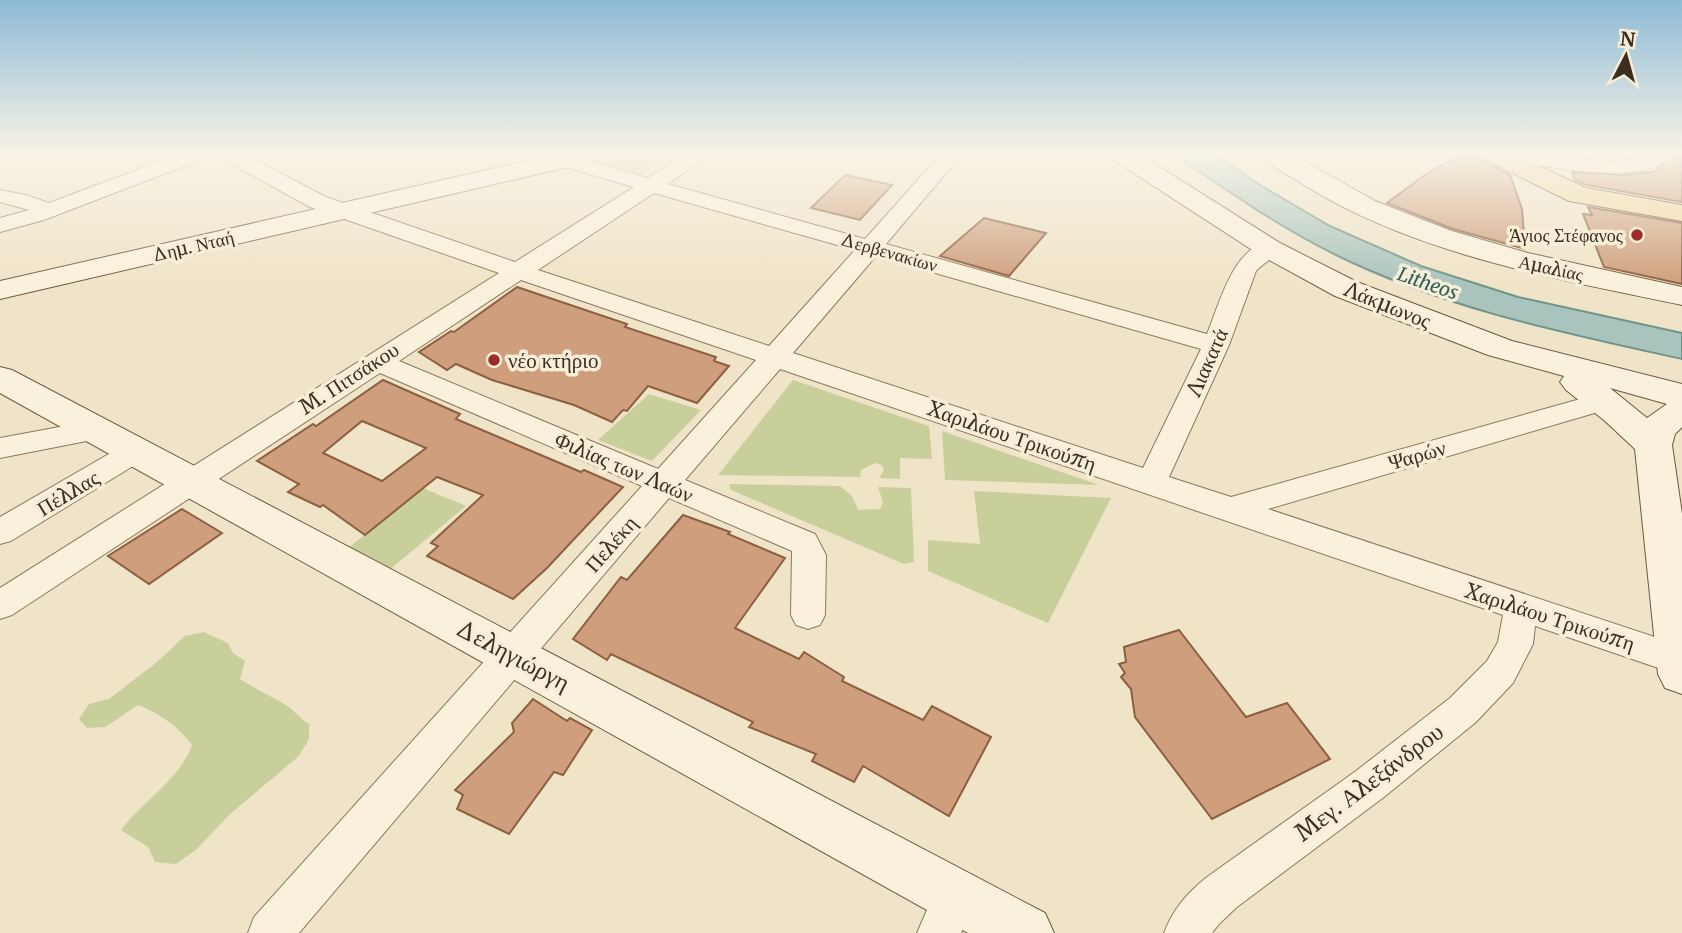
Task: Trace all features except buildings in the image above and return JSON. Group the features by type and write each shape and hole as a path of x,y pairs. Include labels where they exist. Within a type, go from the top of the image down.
{"main road":[{"path":"1594,198 1682,213"}],"street":[{"path":"10,198 48,210"},
{"path":"0,225 81,198"},
{"name":"Χαριλάου Τρικούπη","path":"309,198 516,271 1151,482 1681,665"},
{"name":"Δημ. Νταή","path":"0,290 400,198"},
{"name":"Μ. Πιτσάκου","path":"0,605 630,198"},
{"name":"Δερβενακίων","path":"695,198 1216,345"},
{"name":"Πελέκη","path":"270,933 914,198"},
{"name":"Λάκμωνος","path":"1189,198 1270,249 1346,289 1500,348 1682,396"},
{"name":"Αμαλίας","path":"1348,198 1451,240 1515,260 1682,296"},
{"name":"Λιακατά","path":"1151,482 1216,345 1245,270 1256,256 1270,249"},
{"path":"1346,289 1387,314 1453,343 1592,392 1682,410"},
{"name":"Φιλίας των Λαών","path":"376,361 804,542 810,555 808,615"},
{"name":"Δεληγιώργη","path":"0,378 513,656 947,914 1025,933"},
{"path":"1592,392 1653,445"},
{"name":"Ψαρών","path":"1230,509 1592,392"},
{"path":"1681,665 1653,445 1661,425 1682,410"},
{"path":"0,448 97,430"},
{"name":"Πέλλας","path":"0,532 136,452"},
{"name":"Μεγ. Αλεξάνδρου","path":"1186,933 1203,908 1222,892 1370,784 1463,710 1500,672 1515,643 1521,608"}],"green space":[{"path":"793,380 929,426 932,459 900,458 900,479 879,478 884,470 882,465 875,463 861,470 860,477 718,475"},
{"path":"649,394 701,410 652,461 598,440"},
{"path":"942,431 1099,485 945,480"},
{"path":"729,484 840,486 852,496 858,510 880,509 883,502 878,487 911,488 914,562 904,564 731,490"},
{"path":"423,488 466,506 388,571 347,549"},
{"path":"974,491 1111,498 1048,623 928,571 928,540 980,544"},
{"path":"204,632 228,643 233,653 245,661 240,679 286,705 309,724 309,739 299,756 230,814 197,849 176,864 155,862 148,847 121,830 179,769 192,745 168,721 138,705 105,727 87,728 79,719 89,704 109,699 157,662 185,636"}],"water":[{"name":"Litheos","path":"1239,198 1281,198 1330,226 1421,266 1518,297 1682,333 1682,359 1506,318 1463,305 1378,274 1294,232"}],"place":[{"name":"Άγιος Στέφανος","path":"1637,235"},
{"name":"νέο κτήριο","path":"494,360"}]}
